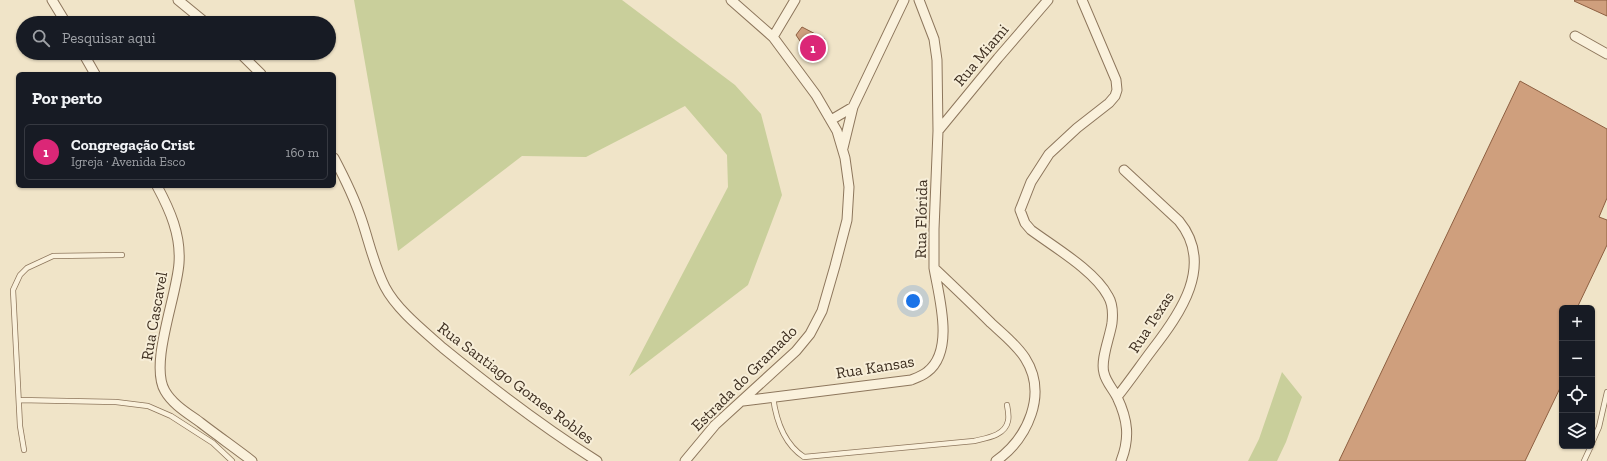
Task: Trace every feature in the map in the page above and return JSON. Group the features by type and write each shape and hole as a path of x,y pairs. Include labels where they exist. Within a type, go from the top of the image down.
{"street":[{"path":"52,0 62,16"},
{"path":"178,0 197,16"},
{"path":"731,0 773,37 816,95 837,131 843,150"},
{"path":"773,37 795,0"},
{"path":"843,150 852,107 904,0"},
{"name":"Rua Flórida","path":"919,0 934,39 937,60 938,131 934,268 1012,343 1024,357 1031,370 1034,386 1034,404 1027,426 1018,441 1006,454 996,461"},
{"name":"Rua Miami","path":"938,131 1048,0"},
{"path":"1082,0 1116,80 1117,90 1115,96 1109,104 1077,128 1049,154 1030,182 1020,210 1025,223 1031,230 1078,264 1101,284 1109,298 1114,313 1104,358 1103,370 1105,377 1117,397 1128,436 1126,448 1121,461"},
{"path":"1575,36 1607,54"},
{"path":"87,60 94,72"},
{"path":"247,60 259,72"},
{"path":"831,120 852,107"},
{"name":"Estrada do Gramado","path":"685,461 715,425 796,351 810,334 822,311 847,220 849,186 843,150"},
{"name":"Rua Santiago Gomes Robles","path":"336,162 347,182 385,287 393,300 423,330 475,374 576,448 597,461"},
{"name":"Rua Texas","path":"1117,397 1167,331 1183,307 1192,282 1194,261 1192,246 1186,230 1179,221 1124,170"},
{"name":"Rua Cascavel","path":"158,188 174,220 178,241 179,264 160,359 159,376 165,391 177,405 252,461"},
{"name":"Rua Kansas","path":"742,401 910,380 929,372 936,363 943,340 943,323 934,268"}],"lane":[{"path":"24,450 20,426 13,290 20,275 27,268 53,256 122,255"},
{"path":"1595,436 1599,427 1607,392"},
{"path":"773,397 781,429 795,451 804,457 974,441 994,436 1003,430 1008,422 1007,405"},
{"path":"19,400 116,402 148,406 171,416 213,443 232,461"},
{"path":"1584,461 1589,449"}],"green space":[{"path":"354,0 622,0 735,85 761,114 782,195 748,285 629,376 728,187 727,155 685,106 586,157 522,156 398,251"},
{"path":"1282,372 1302,397 1286,442 1277,461 1248,461 1259,439"}],"building":[{"path":"1607,0 1607,16 1574,1"},
{"path":"802,27 825,39 816,60 810,56 796,35"},
{"path":"1520,81 1607,129 1607,198 1599,217 1607,220 1607,245 1578,305 1559,305 1559,390 1525,461 1339,461"}],"place":[{"name":"Congregação Crist","path":"813,48"}]}
